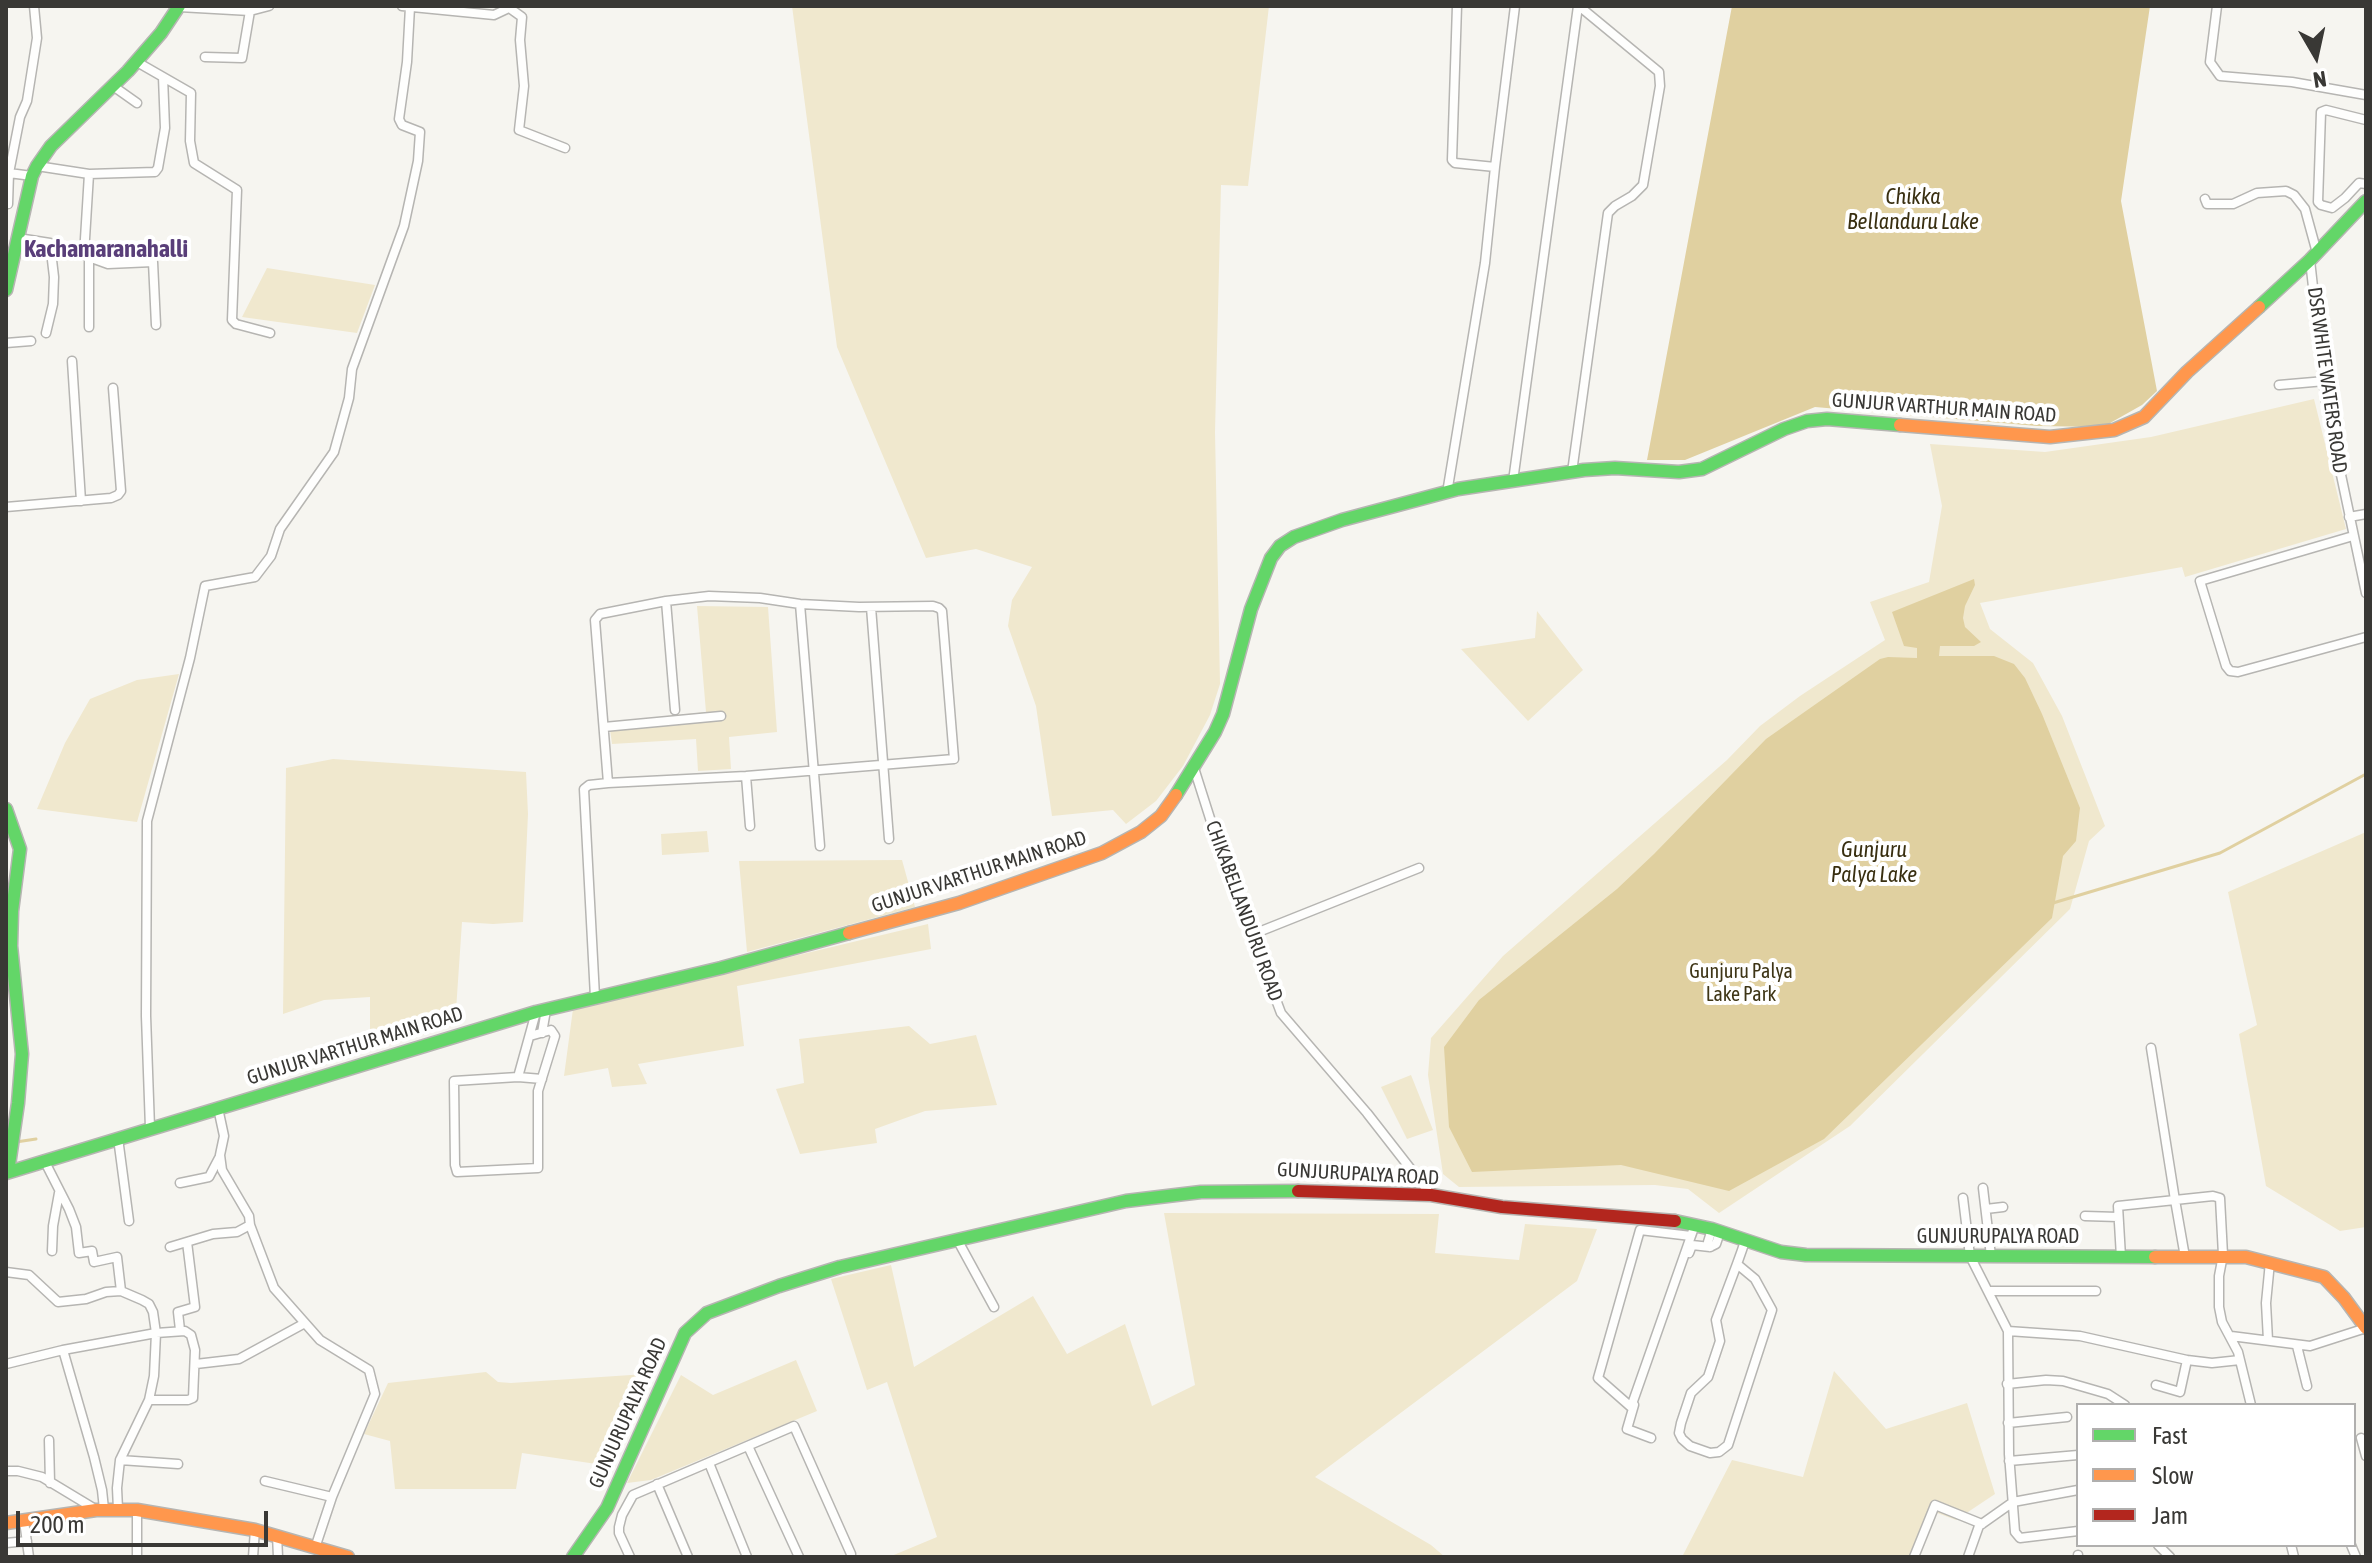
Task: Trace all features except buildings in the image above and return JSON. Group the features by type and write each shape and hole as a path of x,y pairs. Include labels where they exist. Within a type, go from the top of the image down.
{"street":[{"path":"25,206 7,204 9,173 20,117 27,101 37,38 34,6"},
{"path":"6,290 35,171 51,146 137,62 179,6 250,11 269,6"},
{"path":"402,6 494,15 510,7 522,17 520,40 524,86 519,130 565,148"},
{"path":"1457,6 1452,160 1455,163 1495,167"},
{"path":"1447,493 1485,263 1515,6"},
{"path":"1572,472 1608,213 1643,185 1660,86 1659,72 1578,6"},
{"path":"1513,481 1578,6"},
{"path":"2217,6 2210,62 2220,76 2292,82 2366,95"},
{"path":"150,1128 146,1016 147,821 190,658 205,586 255,577 271,556 280,529 334,452 349,398 352,369 404,226 418,161 420,132 402,125 399,119 410,7"},
{"path":"205,57 242,58 250,11"},
{"path":"137,62 191,93 190,141 194,163 237,190 232,320 236,324 270,333"},
{"path":"9,173 151,173 158,168 165,128 163,77"},
{"path":"113,86 137,103"},
{"path":"2366,120 2326,110 2321,112 2318,202 2332,208 2359,183 2366,184"},
{"path":"89,174 86,257 89,327"},
{"name":"DSR WHITE WATERS ROAD","path":"2205,199 2207,204 2233,204 2257,193 2286,191 2294,195 2305,209 2313,257 2326,404 2366,593"},
{"name":"GUNJUR VARTHUR MAIN ROAD","path":"7,1172 541,1011 721,968 959,903 1102,853 1141,832 1161,816 1194,767 1223,714 1251,609 1271,558 1280,546 1294,537 1342,520 1447,493 1513,481 1615,468 1679,472 1702,469 1807,421 1827,419 2050,437 2114,430 2144,417 2187,372 2313,257 2366,201"},
{"path":"18,238 50,243 108,264 153,262 156,325"},
{"path":"46,333 53,304 50,243"},
{"path":"6,343 31,341"},
{"path":"72,361 81,501"},
{"path":"2279,385 2325,381"},
{"path":"6,507 111,498 121,491 113,388"},
{"path":"2349,517 2366,514"},
{"path":"2353,536 2200,581 2230,671 2238,672 2366,637"},
{"path":"595,997 583,791 589,785 608,783 746,776 954,759 942,611 939,608 800,604 760,598 709,596 600,614 595,620 608,783"},
{"path":"666,601 675,710"},
{"path":"800,604 820,846"},
{"path":"871,607 889,839"},
{"path":"604,727 721,716"},
{"name":"CHIKABELLANDURU ROAD","path":"1194,767 1221,853 1281,1013 1367,1113 1431,1195"},
{"path":"746,776 750,826"},
{"path":"6,809 20,849 11,946 22,1054 7,1172"},
{"path":"1251,935 1419,868"},
{"path":"541,1011 542,1033"},
{"path":"518,1077 541,1011"},
{"path":"530,1036 551,1030 555,1036 542,1079 538,1091 538,1168 457,1172 454,1081 518,1077 542,1079"},
{"path":"2151,1048 2185,1257"},
{"path":"180,1183 209,1177 220,1155 224,1136 218,1108"},
{"path":"118,1138 129,1221"},
{"path":"220,1155 225,1177 249,1216 274,1288 320,1340 369,1370 375,1394 332,1497 315,1548"},
{"path":"44,1160 76,1227 79,1253 92,1251 94,1262 117,1257 121,1291"},
{"path":"1983,1188 1991,1256"},
{"name":"GUNJURUPALYA ROAD","path":"573,1557 607,1508 685,1333 707,1313 840,1267 1102,1206 1201,1192 1268,1190 1431,1195 1502,1207 1664,1219 1693,1230 1716,1230 1781,1252 1806,1255 2246,1257 2324,1277 2366,1328"},
{"path":"52,1251 59,1192"},
{"path":"2121,1257 2118,1206 2213,1196 2220,1198 2223,1255 2219,1307 2222,1322 2240,1360 2251,1403"},
{"path":"1963,1198 1970,1256 2008,1331 2009,1461 2015,1532 2020,1538 2076,1531"},
{"path":"1986,1209 2003,1207"},
{"path":"2085,1216 2118,1217"},
{"path":"170,1247 213,1234 237,1232 250,1225"},
{"path":"1640,1230 1693,1230 1631,1407 1598,1378 1640,1230"},
{"path":"1651,1438 1626,1427 1692,1245 1710,1247 1708,1242 1716,1230"},
{"path":"958,1241 994,1307"},
{"path":"1737,1264 1755,1279 1772,1310 1728,1445 1719,1452 1710,1453 1690,1446 1679,1433 1691,1393 1708,1377 1720,1341 1716,1320 1745,1241"},
{"path":"180,1330 178,1312 195,1307 187,1242"},
{"path":"2268,1340 2266,1303 2270,1262"},
{"path":"6,1272 29,1275 58,1302 121,1291 149,1304 153,1312 156,1333 154,1376 149,1400 120,1460 118,1509"},
{"path":"1989,1291 2096,1291"},
{"path":"196,1364 244,1357 305,1323"},
{"path":"2231,1336 2310,1346 2366,1328"},
{"path":"6,1364 63,1350 156,1333 185,1331 191,1335 196,1364 193,1398 149,1400"},
{"path":"2008,1331 2064,1334 2187,1360 2212,1363 2240,1360"},
{"path":"2297,1346 2307,1386"},
{"path":"63,1350 102,1490 100,1509"},
{"path":"2156,1385 2180,1392 2187,1360"},
{"path":"2007,1384 2063,1381 2108,1394 2122,1403"},
{"path":"2008,1423 2067,1417"},
{"path":"630,1557 619,1533 622,1515 633,1495 794,1426 851,1554"},
{"path":"2361,1438 2366,1456"},
{"path":"49,1440 50,1483"},
{"path":"748,1446 799,1557"},
{"path":"2009,1461 2076,1455"},
{"path":"120,1460 178,1464"},
{"path":"709,1463 747,1557"},
{"path":"6,1471 42,1477 100,1509"},
{"path":"265,1481 332,1497"},
{"path":"657,1484 688,1557"},
{"path":"102,1490 117,1488"},
{"path":"1968,1557 1982,1524 2013,1502 2076,1490"},
{"path":"1914,1557 1935,1505 1982,1524"},
{"path":"607,1508 622,1515"},
{"path":"6,1523 100,1509 137,1510 277,1535 302,1550 315,1548 339,1556"},
{"path":"137,1510 137,1557"},
{"path":"24,1521 29,1557"},
{"path":"253,1557 255,1530"},
{"path":"277,1535 278,1557"},
{"path":"6,1543 27,1541"}],"green space":[{"path":"792,6 1269,6 1248,186 1221,185 1215,432 1220,684 1210,715 1183,766 1156,801 1126,824 1113,810 1052,816 1036,706 1008,626 1012,600 1032,567 976,549 926,558 837,347"},
{"path":"267,268 375,285 357,333 242,317"},
{"name":"Gunjuru Palya Lake","path":"2314,399 2346,529 2185,577 2182,567 1980,603 1990,629 2033,663 2062,716 2105,826 2089,841 2070,909 1850,1126 1719,1213 1688,1189 1655,1185 1459,1187 1443,1174 1428,1075 1431,1038 1503,956 1727,760 1760,726 1885,640 1870,602 1929,582 1942,506 1930,444 2045,452 2151,437"},
{"path":"697,606 768,607 777,732 729,737 731,769 698,771 696,739 612,744 609,722 706,712"},
{"path":"1537,611 1583,670 1528,721 1461,649 1535,638"},
{"path":"179,674 137,822 37,809 65,743 90,699 137,680"},
{"path":"333,759 526,772 528,814 523,922 462,922 455,1025 370,1051 370,997 324,1000 283,1014 286,768"},
{"path":"707,831 709,852 662,855 661,834"},
{"path":"2366,832 2366,1227 2340,1231 2266,1186 2239,1034 2257,1025 2228,892"},
{"path":"902,860 915,907 747,952 739,861"},
{"path":"928,924 931,949 737,986 744,1046 638,1064 647,1084 612,1087 608,1068 564,1076 573,1009"},
{"path":"909,1026 930,1044 976,1035 997,1105 925,1111 875,1129 877,1143 800,1154 776,1089 804,1083 799,1039"},
{"path":"1411,1075 1433,1130 1407,1139 1381,1087"},
{"path":"1164,1213 1439,1214 1435,1253 1519,1260 1525,1224 1597,1229 1577,1281 1315,1477 1431,1545 1445,1557 889,1557 937,1537 887,1382 867,1390 831,1279 891,1265 914,1367 1033,1296 1067,1354 1125,1324 1152,1406 1195,1385"},
{"path":"796,1360 817,1411 651,1480 627,1483 681,1375 713,1395"},
{"path":"1834,1371 1886,1429 1967,1403 1995,1494 1956,1520 1932,1511 1914,1557 1682,1557 1732,1460 1803,1477"},
{"path":"486,1372 498,1382 511,1383 646,1374 610,1466 522,1453 516,1489 395,1489 390,1441 364,1434 388,1383"}],"water":[{"name":"Chikka Bellanduru Lake","path":"1732,6 2150,6 2121,201 2157,391 2142,405 2103,427 2037,426 1815,407 1685,460 1647,460"},
{"name":"Gunjuru Palya Lake","path":"1974,579 1975,585 1963,618 1965,627 1981,642 1974,646 1940,646 1939,656 1994,656 2014,664 2025,678 2042,714 2080,808 2076,841 2063,856 2052,918 1824,1139 1729,1191 1621,1165 1472,1172 1449,1127 1444,1047 1479,1000 1617,889 1766,739 1880,659 1917,658 1917,648 1904,646 1892,612"}],"waterway":[{"path":"2053,903 2220,853 2366,774"},
{"path":"16,1142 36,1139"}],"traffic: fast":[{"path":"6,290 32,176 37,166 51,146 128,71 161,33 179,6"},
{"path":"2259,307 2310,260 2366,201"},
{"path":"1176,795 1223,714 1251,609 1271,558 1280,546 1294,537 1342,520 1458,489 1584,470 1615,468 1679,472 1702,469 1807,421 1827,419 1900,425"},
{"path":"6,809 20,849 11,946 22,1054 8,1172"},
{"path":"6,1173 536,1012 721,968 849,933"},
{"path":"573,1557 607,1508 685,1333 707,1313 840,1267 1126,1201 1201,1192 1298,1191"},
{"path":"1675,1221 1712,1229 1781,1252 1806,1255 2155,1257"}],"traffic: slow":[{"path":"1900,425 2050,437 2114,430 2144,417 2187,372 2259,307"},
{"path":"849,933 959,903 1102,853 1141,832 1161,816 1176,795"},
{"path":"2155,1257 2246,1257 2324,1277 2366,1328"},
{"path":"6,1523 96,1510 137,1510 255,1530 348,1557"}],"traffic: jam":[{"path":"1298,1191 1431,1195 1502,1207 1675,1221"}],"district":[{"name":"Kachamaranahalli","path":"106,249"}],"park label":[{"name":"Gunjuru Palya Lake Park","path":"1741,984"}]}
